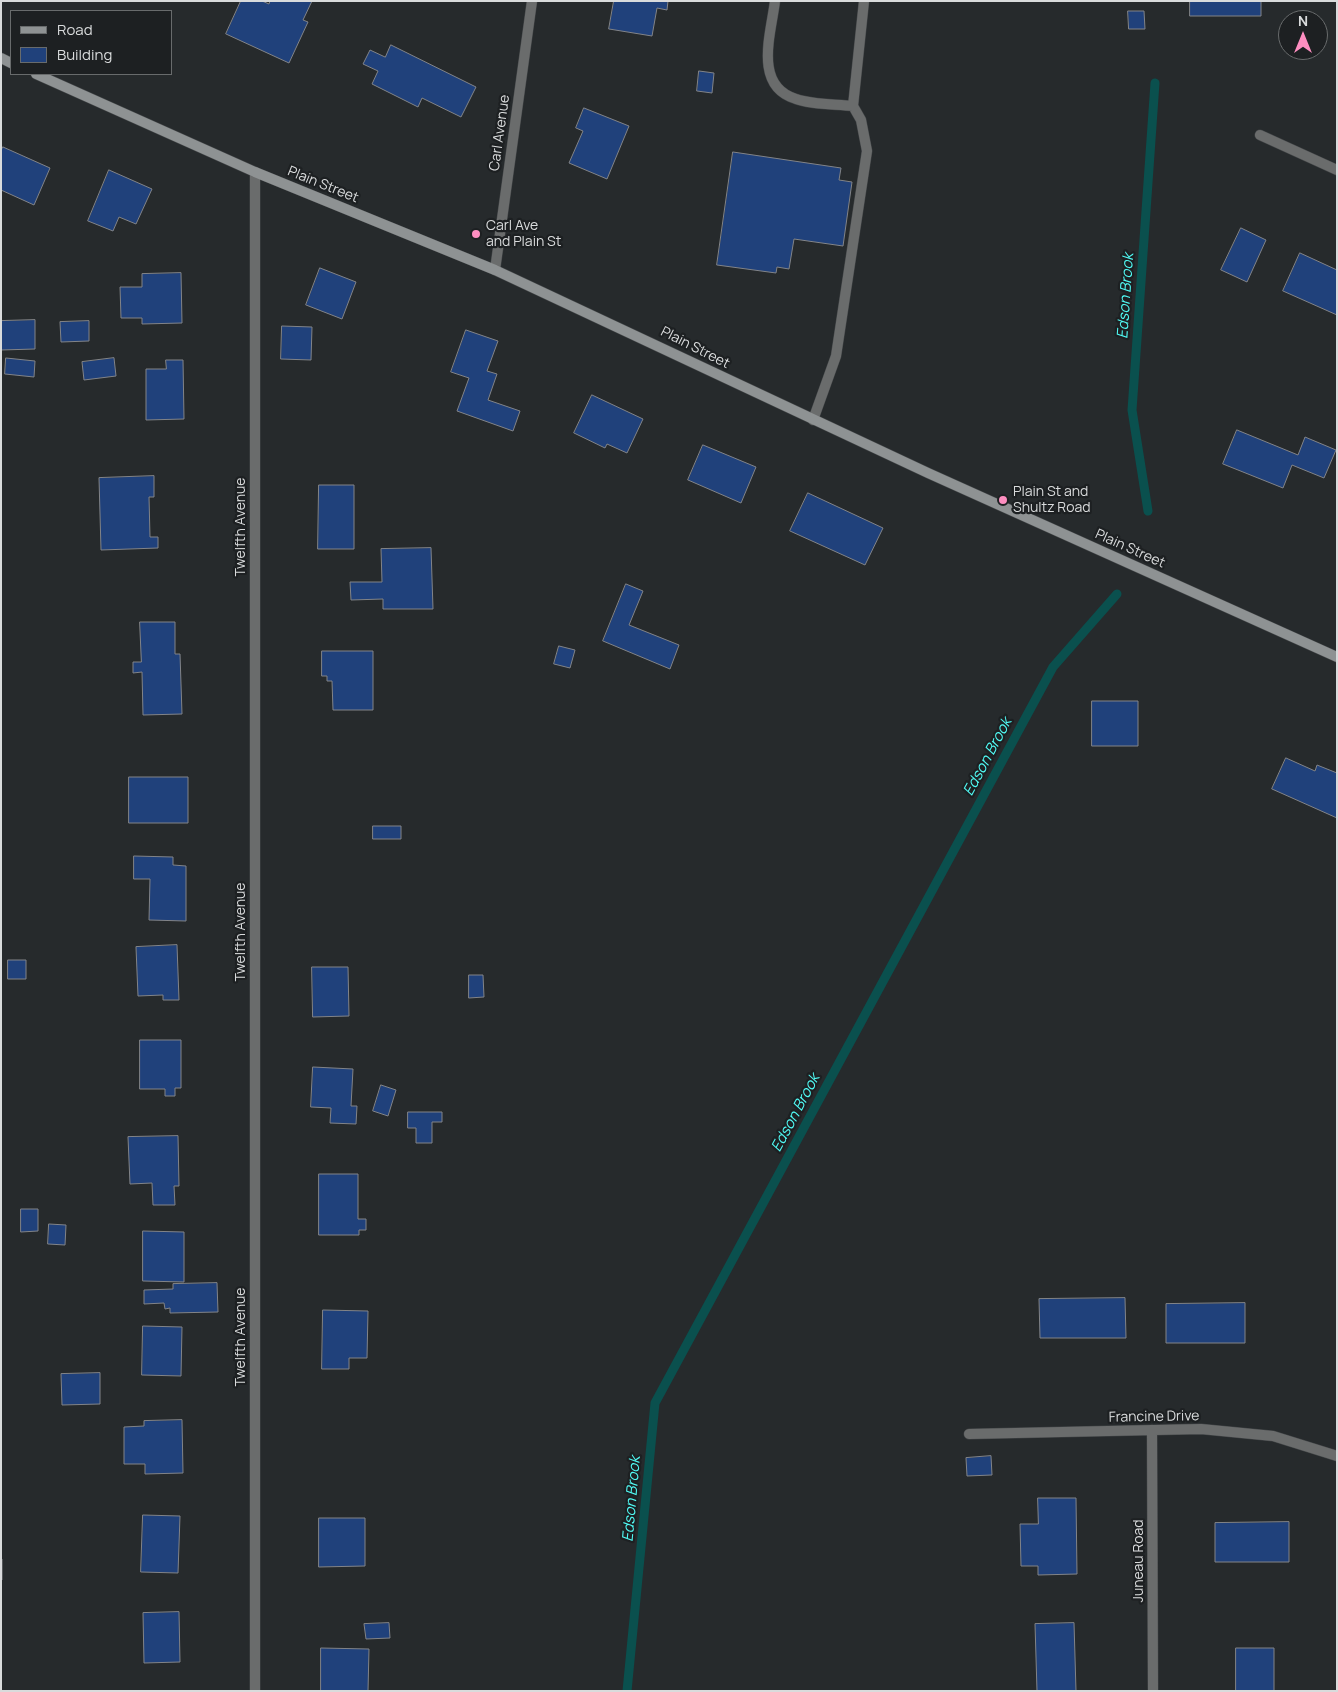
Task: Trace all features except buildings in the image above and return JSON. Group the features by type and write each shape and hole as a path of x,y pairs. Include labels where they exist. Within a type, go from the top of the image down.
{"main road":[{"name":"Plain Street","path":"38,75 255,172 494,270 653,342 721,377 813,420 1337,657"}],"street":[{"name":"Carl Avenue","path":"494,270 532,1"},
{"path":"775,1 767,62 771,80 780,92 796,100 853,106"},
{"path":"813,420 836,356 867,151 861,120 853,106 864,1"},
{"path":"1260,135 1337,170"},
{"name":"Twelfth Avenue","path":"255,172 255,1691"},
{"name":"Juneau Road","path":"1152,1430 1154,1691"},
{"name":"Francine Drive","path":"969,1434 1201,1430 1273,1436 1337,1456"}],"waterway":[{"name":"Edson Brook","path":"1148,511 1132,410 1155,83"},
{"name":"Edson Brook","path":"627,1691 655,1403 1053,667 1117,594"}],"place":[{"name":"Carl Ave and Plain St","path":"476,234"},
{"name":"Plain St and Shultz Road","path":"1003,500"}]}
